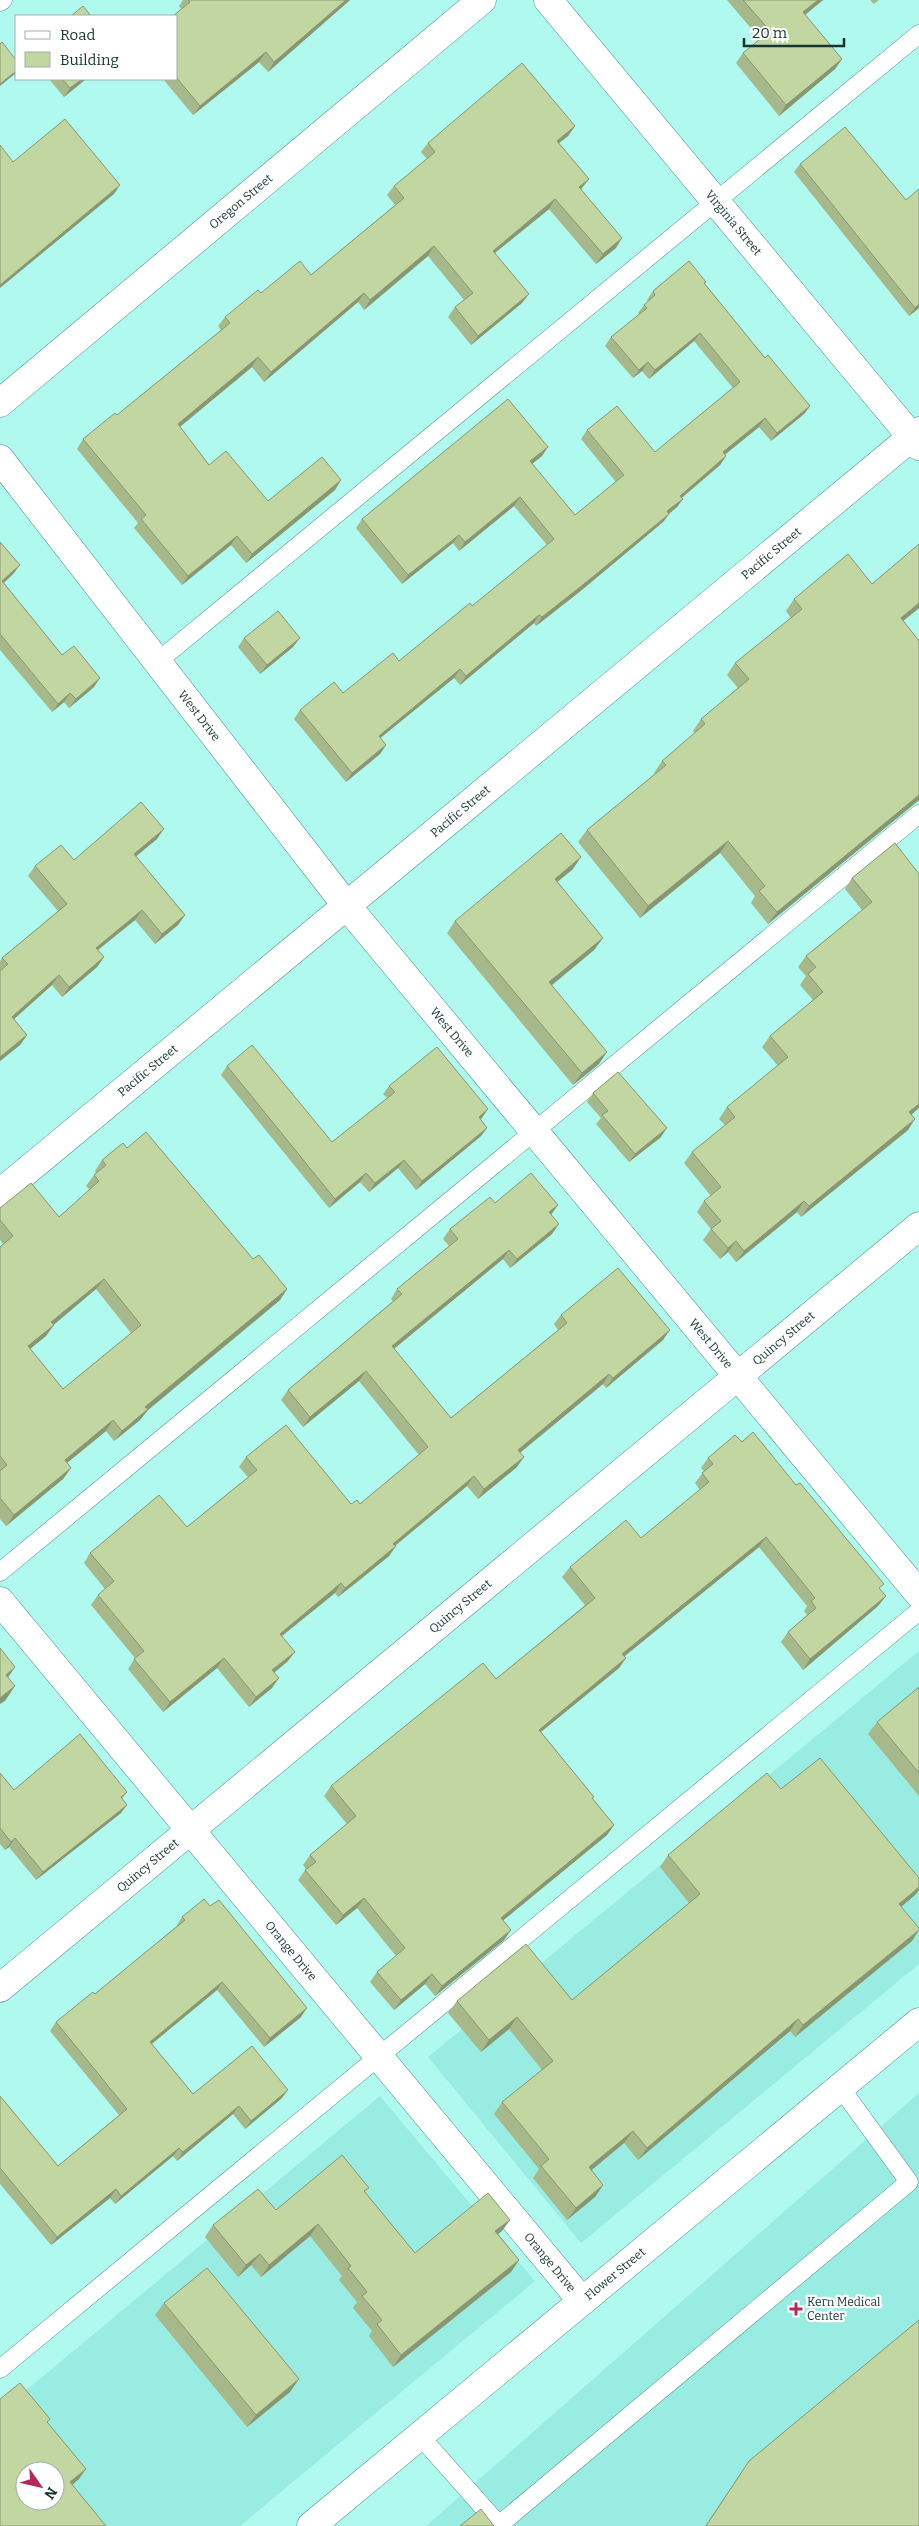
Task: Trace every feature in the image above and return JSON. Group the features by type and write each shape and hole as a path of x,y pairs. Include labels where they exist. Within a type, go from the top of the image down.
{"street":[{"name":"Oregon Street","path":"0,403 482,0"},
{"name":"Virginia Street","path":"548,0 716,202 917,438"},
{"name":"Pacific Street","path":"0,1193 346,905 917,438"},
{"name":"West Drive","path":"0,459 346,905 919,1594"},
{"name":"Quincy Street","path":"0,1988 919,1226"},
{"name":"Orange Drive","path":"0,1600 582,2301"},
{"name":"Flower Street","path":"311,2526 919,2022"}],"lane":[{"path":"157,662 919,34"},
{"path":"0,1572 919,814"},
{"path":"0,2369 378,2055 919,1611"},
{"path":"420,2436 499,2525 909,2182 840,2087"}],"shaded area":[{"path":"919,1651 919,1964 581,2243 428,2057"},
{"name":"Kern Medical Center","path":"919,2093 919,2526 426,2526"},
{"path":"380,2096 535,2281 240,2526 0,2526 0,2412"}],"building":[{"path":"188,0 346,0 274,62 266,52 200,106 178,79 178,15 174,15 190,2"},
{"path":"743,0 818,0 803,12 842,59 786,105 743,53 770,31"},
{"path":"83,6 90,15 72,15"},
{"path":"2,42 15,59 15,72 0,84 0,44"},
{"path":"522,63 575,126 557,141 589,179 579,187 622,238 603,254 555,199 493,251 529,294 478,336 455,307 473,293 434,246 370,300 364,293 271,372 258,357 178,424 209,465 226,451 268,501 322,457 341,480 252,554 237,536 188,576 141,519 146,515 83,439 115,413 117,415 230,323 225,317 258,290 261,293 300,261 311,275 404,198 394,186 435,152 428,143"},
{"path":"63,80 81,80 70,88"},
{"path":"65,119 120,185 0,285 0,145 13,162"},
{"path":"845,127 906,200 919,189 919,304 915,308 800,164"},
{"path":"689,261 706,282 704,283 765,358 768,355 810,406 777,433 765,418 723,452 726,456 680,496 683,499 667,511 669,514 589,580 542,617 539,615 466,676 460,669 379,736 386,745 352,773 300,710 334,682 343,693 393,653 399,661 470,603 472,606 554,539 520,497 465,542 459,535 408,575 362,519 508,399 548,447 530,461 575,515 624,475 587,430 617,406 655,452 740,382 700,333 655,370 648,362 639,370 611,337 647,308 644,305 655,295 653,291"},
{"path":"0,542 20,565 2,581 62,655 74,646 100,678 76,699 70,693 58,704 0,634"},
{"path":"919,544 919,603 901,618 919,641 919,795 777,912 759,891 765,886 728,841 648,906 587,830 666,765 662,761 705,724 701,719 749,679 735,663 802,609 794,599 848,554 872,584"},
{"path":"278,611 300,638 267,665 244,638"},
{"path":"141,802 164,829 134,854 185,915 162,934 142,910 96,948 104,957 69,987 59,975 12,1017 27,1035 0,1057 0,971 8,964 2,958 67,904 35,866 61,845 74,860"},
{"path":"561,833 581,857 555,879 603,938 549,982 607,1052 582,1073 455,921"},
{"path":"895,843 919,874 919,1104 909,1112 915,1119 809,1206 804,1201 744,1251 736,1241 728,1248 711,1229 721,1221 704,1201 721,1187 692,1152 735,1117 727,1107 788,1057 770,1036 823,992 808,974 816,967 806,956 872,902 852,878"},
{"path":"252,1045 332,1142 395,1092 389,1086 437,1047 488,1109 479,1117 487,1128 422,1181 404,1160 375,1183 366,1173 335,1199 227,1066"},
{"path":"618,1072 667,1128 635,1154 602,1115 608,1111 593,1093"},
{"path":"146,1132 253,1259 259,1255 287,1289 145,1407 148,1409 122,1431 113,1420 65,1460 71,1468 14,1515 0,1498 0,1471 7,1465 0,1456 0,1247 13,1236 0,1220 0,1208 31,1183 59,1217 99,1181 94,1175 106,1165 102,1160 123,1143 127,1148","holes":["104,1279 141,1325 63,1389 28,1346 54,1325 51,1322"]},
{"path":"531,1173 558,1205 549,1212 559,1224 517,1259 509,1250 392,1346 451,1418 567,1323 561,1315 618,1268 670,1330 613,1378 609,1374 518,1450 524,1457 484,1489 474,1476 393,1544 396,1546 345,1588 341,1583 280,1634 295,1652 272,1670 279,1678 256,1697 224,1658 170,1702 134,1659 144,1651 98,1595 114,1581 90,1553 159,1495 187,1527 257,1470 246,1457 286,1425 351,1504 357,1500 360,1504 428,1447 366,1371 310,1417 288,1390 402,1294 397,1289 458,1239 450,1229 490,1197 495,1203"},
{"path":"753,1432 796,1485 800,1483 884,1584 879,1588 886,1596 810,1659 788,1632 816,1608 811,1601 815,1598 766,1537 622,1654 626,1658 539,1730 594,1797 592,1798 614,1825 501,1918 511,1930 442,1986 432,1974 401,2000 377,1972 405,1948 364,1898 343,1915 305,1870 316,1862 310,1855 356,1816 331,1786 483,1663 496,1679 595,1598 570,1567 626,1520 641,1538 709,1482 702,1473 713,1464 708,1458 735,1435 742,1442"},
{"path":"0,1648 15,1667 6,1675 15,1686 0,1698"},
{"path":"919,1687 919,1773 877,1722"},
{"path":"80,1734 127,1792 121,1797 127,1805 43,1872 15,1838 11,1842 0,1828 0,1773 14,1790"},
{"path":"820,1758 919,1878 919,1887 899,1904 919,1930 803,2025 798,2019 647,2148 633,2131 589,2167 603,2185 576,2208 541,2166 549,2159 502,2102 553,2061 517,2017 489,2040 457,2001 526,1944 572,2000 700,1894 668,1855 767,1773 781,1789"},
{"path":"204,1899 210,1906 219,1900 307,2008 270,2038 222,1982 150,2042 193,2094 252,2046 288,2090 251,2121 239,2106 183,2152 179,2148 121,2196 116,2189 57,2237 0,2168 0,2096 58,2166 127,2109 56,2022 93,1992 95,1994 185,1920 182,1917"},
{"path":"342,2155 369,2188 364,2191 415,2253 488,2193 510,2220 495,2231 519,2260 401,2355 377,2324 382,2320 362,2296 367,2292 348,2268 351,2266 318,2224 269,2265 260,2254 246,2265 213,2225 258,2189 276,2210"},
{"path":"207,2268 299,2379 256,2415 164,2303"},
{"path":"919,2320 919,2526 706,2526 749,2461"},
{"path":"20,2383 50,2419 47,2422 86,2469 70,2482 106,2526 0,2526 0,2399"},
{"path":"481,2509 494,2526 460,2526"}],"place":[{"name":"Kern Medical Center","path":"796,2309"}]}
